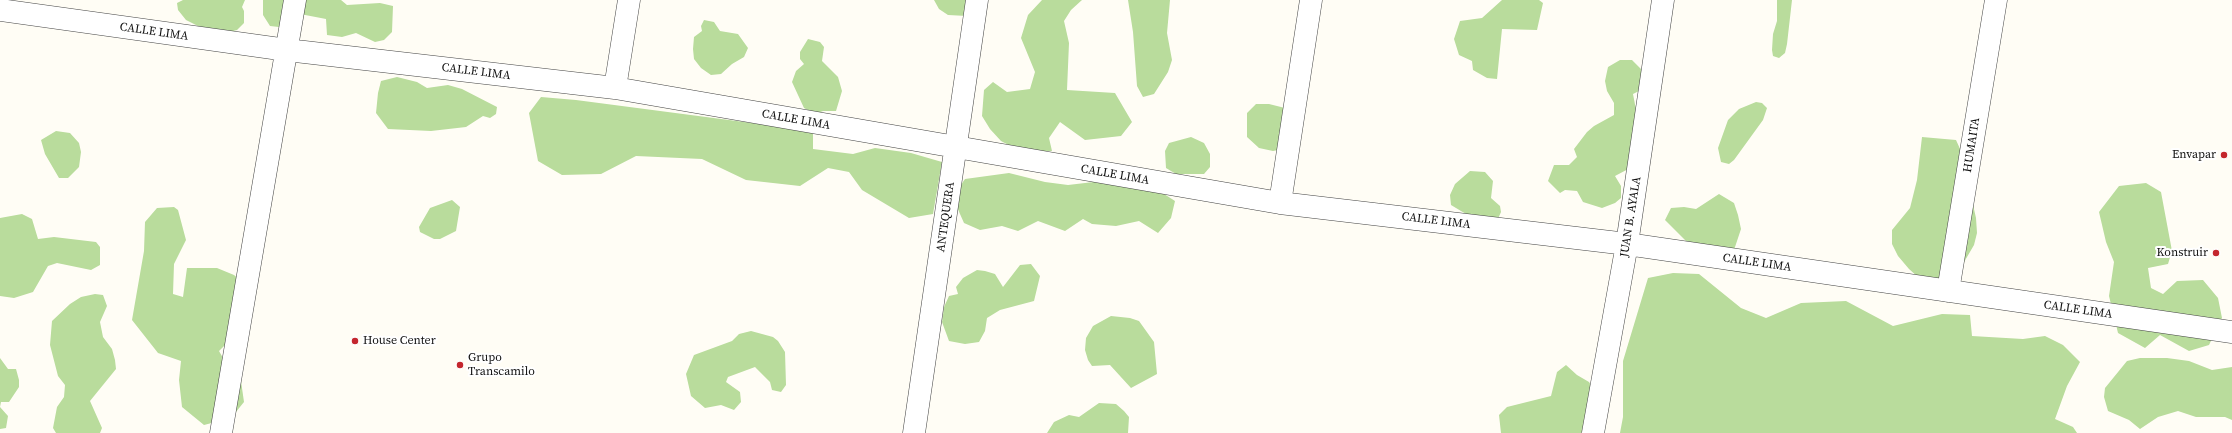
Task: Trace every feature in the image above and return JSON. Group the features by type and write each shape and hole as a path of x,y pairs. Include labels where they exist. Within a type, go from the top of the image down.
{"street":[{"path":"221,433 295,0"},
{"path":"615,88 629,0"},
{"name":"ANTEQUERA","path":"914,433 977,0"},
{"path":"1280,203 1311,0"},
{"name":"JUAN B. AYALA","path":"1593,433 1628,244 1662,0"},
{"name":"HUMAITA","path":"1948,291 1996,0"},
{"name":"CALLE LIMA","path":"0,10 287,50 615,88 1280,203 1628,244 2232,332"}],"green space":[{"path":"183,0 245,0 242,7 244,11 244,23 237,30 219,35 212,33 186,20 178,10 177,3"},
{"path":"263,0 341,0 347,5 380,3 393,6 392,32 384,40 375,42 356,33 342,37 327,35 326,19 300,14 279,27 270,26 263,15"},
{"path":"934,0 975,0 967,16 948,15 939,9"},
{"path":"1042,0 1082,0 1071,10 1064,21 1069,43 1067,90 1115,93 1132,122 1121,136 1085,140 1060,122 1049,138 1052,151 1018,150 1001,141 990,129 982,116 984,90 993,82 1007,92 1030,89 1035,72 1021,38 1028,15"},
{"path":"1128,0 1170,0 1167,33 1172,60 1168,72 1154,94 1143,97 1137,86 1133,32"},
{"path":"1502,0 1539,0 1543,3 1537,30 1502,29 1497,79 1487,78 1473,70 1472,61 1459,55 1454,39 1460,21 1482,18"},
{"path":"1777,0 1792,0 1785,53 1779,58 1773,56 1772,50 1773,34 1777,21"},
{"path":"704,20 714,22 720,31 738,34 748,48 744,57 732,64 721,74 711,75 701,68 694,59 694,37 702,31 701,26"},
{"path":"808,39 820,42 824,47 822,61 838,77 842,91 836,111 823,111 816,114 804,108 792,82 796,71 804,64 800,59 800,52"},
{"path":"1620,60 1632,60 1643,71 1641,90 1633,94 1638,120 1632,167 1615,176 1621,186 1621,198 1615,203 1602,208 1583,202 1577,191 1565,190 1560,193 1548,181 1554,165 1569,165 1577,157 1574,149 1587,132 1594,126 1614,115 1614,103 1607,91 1605,81 1608,67"},
{"path":"397,77 417,82 427,88 448,85 462,89 497,107 496,114 490,118 483,116 466,127 431,131 388,129 376,113 378,93 381,81"},
{"path":"541,97 576,100 813,131 813,149 853,154 875,148 911,153 942,162 933,214 909,218 862,190 849,172 828,168 800,186 746,180 702,159 636,156 601,174 562,175 538,161 529,113"},
{"path":"1756,102 1762,103 1767,108 1763,120 1734,160 1729,164 1721,162 1718,148 1728,120 1739,109"},
{"path":"1256,104 1269,104 1285,108 1283,149 1273,151 1259,148 1247,137 1247,113"},
{"path":"56,131 70,133 79,143 81,152 79,167 68,178 59,178 45,154 41,140"},
{"path":"1191,137 1204,143 1210,154 1210,167 1204,174 1176,174 1166,168 1165,151 1169,143"},
{"path":"1922,137 1956,140 1961,151 1976,218 1977,233 1974,245 1960,269 1933,281 1919,278 1909,269 1898,256 1892,244 1892,230 1910,208 1917,180"},
{"path":"1470,171 1485,172 1493,181 1491,198 1500,206 1501,212 1497,221 1471,217 1451,205 1450,195 1455,184"},
{"path":"1009,173 1045,182 1068,185 1119,179 1158,190 1175,201 1171,218 1158,233 1139,221 1116,226 1092,224 1083,219 1065,231 1038,221 1018,231 1002,226 980,230 964,223 956,205 958,189 965,179"},
{"path":"2146,183 2161,192 2172,251 2168,264 2148,268 2151,288 2163,294 2177,281 2203,280 2218,298 2222,318 2209,345 2189,351 2160,335 2145,348 2118,333 2109,296 2114,262 2106,242 2099,212 2119,186"},
{"path":"1719,194 1734,203 1738,215 1741,229 1733,253 1695,250 1665,220 1671,208 1684,207 1696,209"},
{"path":"452,200 460,207 456,231 440,239 434,239 420,232 419,227 430,208"},
{"path":"174,207 178,210 186,240 174,264 173,294 183,297 187,268 217,268 234,275 245,284 232,338 219,351 228,367 240,374 244,402 231,418 204,425 182,407 179,380 181,361 158,353 132,320 144,251 145,222 157,208"},
{"path":"22,214 32,219 38,239 54,237 96,242 100,247 100,265 91,270 57,263 48,266 33,292 14,298 0,296 0,218"},
{"path":"1031,264 1040,276 1034,301 1000,310 987,318 985,331 979,342 965,344 949,341 942,322 944,307 949,296 958,294 956,287 963,278 977,270 985,271 995,274 1003,287 1020,265"},
{"path":"1673,273 1699,274 1741,308 1766,318 1801,303 1846,301 1893,326 1942,314 1970,315 1972,336 2023,339 2045,336 2063,345 2080,362 2067,386 2055,419 2073,427 2077,433 1620,433 1623,417 1623,361 1648,278"},
{"path":"95,294 103,295 107,306 100,322 103,337 112,349 116,369 90,401 102,428 100,433 56,433 53,428 57,407 64,397 65,385 58,376 50,345 52,321 70,304 81,297"},
{"path":"1111,316 1130,318 1139,321 1154,342 1157,374 1131,388 1110,365 1092,366 1088,360 1085,350 1086,338 1093,326"},
{"path":"751,331 773,337 778,341 785,352 786,385 781,392 772,390 770,382 755,367 728,377 726,382 740,392 741,402 734,410 721,405 705,408 691,396 686,374 694,355 732,341 739,334"},
{"path":"0,358 8,369 16,369 19,387 9,402 1,402 0,407"},
{"path":"2140,358 2167,358 2189,361 2212,370 2232,367 2232,420 2225,417 2196,417 2178,411 2158,417 2140,429 2129,420 2108,411 2104,397 2105,388 2127,361"},
{"path":"1566,365 1577,375 1589,382 1593,389 1588,422 1581,433 1501,433 1499,415 1507,407 1551,396 1557,372"},
{"path":"1099,403 1116,404 1124,411 1129,417 1128,433 1047,433 1054,422 1069,415 1079,417"},
{"path":"0,407 8,416 6,428 0,429"}],"place":[{"name":"Envapar","path":"2224,155"},
{"name":"Konstruir","path":"2216,253"},
{"name":"House Center","path":"355,341"},
{"name":"Grupo Transcamilo","path":"460,365"}]}
